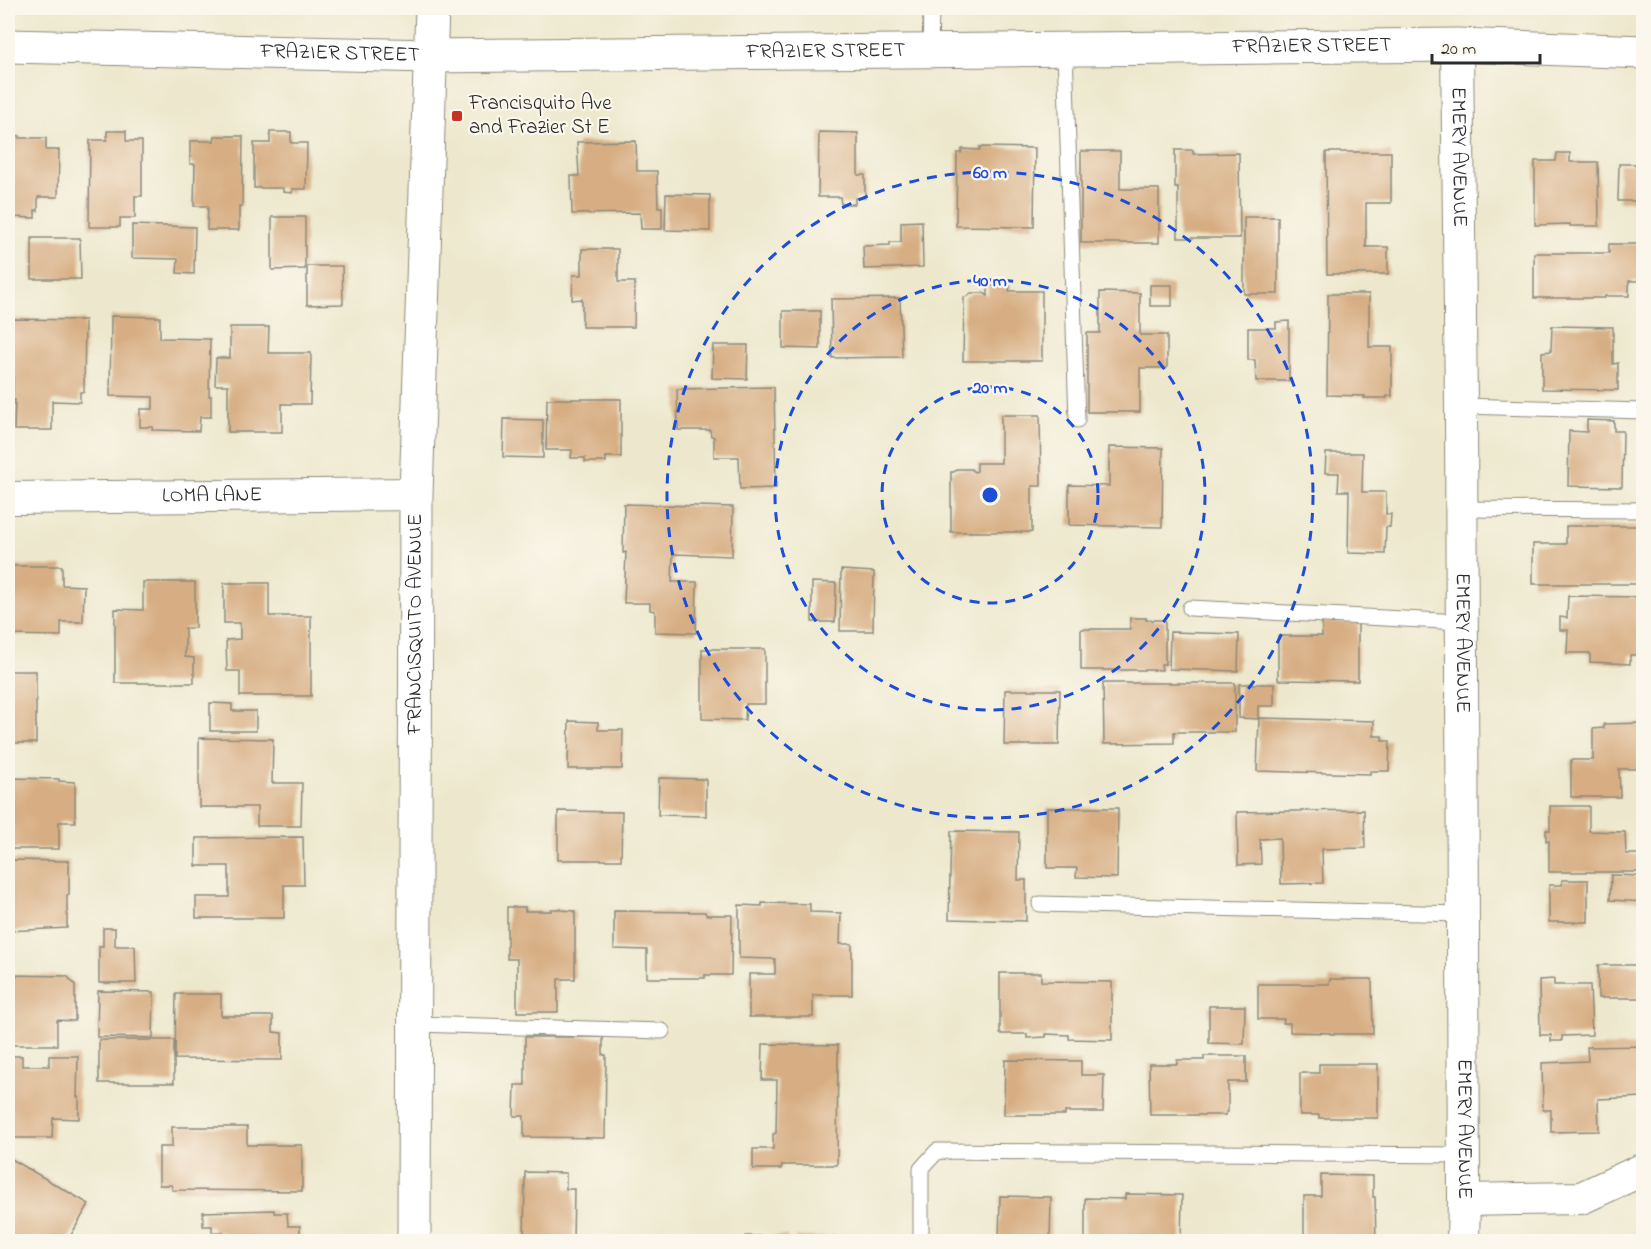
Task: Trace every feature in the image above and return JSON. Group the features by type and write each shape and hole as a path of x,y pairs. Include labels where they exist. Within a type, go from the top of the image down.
{"street":[{"name":"FRANCISQUITO AVENUE","path":"414,1242 416,494 432,8"},
{"name":"FRAZIER STREET","path":"8,46 431,56 1457,45 1644,52"},
{"name":"EMERY AVENUE","path":"1457,45 1461,406 1463,1242"},
{"name":"LOMA LANE","path":"8,498 416,494"},
{"path":"1464,1200 1581,1198 1644,1169"}],"lane":[{"path":"930,51 932,8"},
{"path":"1065,49 1077,420"},
{"path":"1461,406 1644,411"},
{"path":"1461,509 1644,510"},
{"path":"1190,608 1461,621"},
{"path":"1040,904 1462,914"},
{"path":"415,1024 662,1030"},
{"path":"921,1242 921,1169 937,1151 1464,1155"}],"building":[{"path":"107,131 126,131 126,141 142,141 142,196 135,196 135,218 120,218 120,227 89,227 90,140 107,140"},
{"path":"270,132 291,132 291,143 307,143 306,189 292,189 292,193 283,192 283,188 254,188 254,143 270,143"},
{"path":"819,132 858,133 858,175 865,175 865,198 855,198 855,204 841,204 840,197 818,197"},
{"path":"20,136 19,138 46,138 46,150 59,150 58,197 38,197 38,211 35,210 35,218 9,217 8,137"},
{"path":"215,136 243,136 242,206 239,206 239,230 207,230 208,206 194,206 195,164 190,164 190,141 214,141"},
{"path":"636,141 637,171 657,171 658,207 662,207 662,229 641,229 640,213 572,214 571,176 579,176 577,142"},
{"path":"980,147 1035,148 1034,227 956,226 957,153 961,153 962,149 980,150"},
{"path":"1175,150 1193,150 1193,154 1239,153 1240,238 1178,238"},
{"path":"1081,151 1120,151 1120,189 1159,189 1159,243 1081,243"},
{"path":"1326,152 1391,152 1391,203 1366,203 1366,247 1388,247 1388,274 1327,274"},
{"path":"1557,153 1570,153 1570,162 1598,162 1599,226 1535,225 1535,161 1556,161"},
{"path":"1619,164 1644,164 1644,201 1618,201"},
{"path":"666,194 710,195 710,231 665,230"},
{"path":"272,217 305,217 305,269 272,270"},
{"path":"1244,217 1278,217 1278,294 1244,294"},
{"path":"922,221 923,267 864,269 863,246 890,245 890,242 901,242 901,222"},
{"path":"132,225 195,227 194,274 177,273 178,259 132,258"},
{"path":"32,238 80,238 81,279 32,279"},
{"path":"1609,244 1644,244 1644,281 1629,281 1629,296 1534,298 1534,253 1609,253"},
{"path":"582,249 618,249 618,282 635,282 634,327 582,327 582,299 572,300 573,275 582,275"},
{"path":"307,266 342,266 343,304 307,305"},
{"path":"1150,285 1172,285 1172,306 1150,306"},
{"path":"988,286 1010,286 1009,291 1042,291 1042,361 963,361 964,297 971,293 984,293 988,296"},
{"path":"1100,292 1140,293 1140,335 1167,335 1167,368 1140,368 1140,412 1087,412 1087,333 1100,333"},
{"path":"1328,294 1369,294 1369,347 1392,347 1392,396 1364,398 1365,396 1327,395"},
{"path":"900,298 902,357 832,358 831,299"},
{"path":"783,311 820,311 820,349 783,348"},
{"path":"111,316 160,317 160,338 210,339 211,417 200,417 199,431 152,430 153,427 140,427 140,409 153,409 153,397 110,396"},
{"path":"8,319 85,320 84,392 80,392 80,402 52,401 52,430 14,430 15,400 8,400 8,389 13,390 13,357 8,357"},
{"path":"1289,321 1289,381 1256,381 1255,360 1248,360 1248,328 1276,328 1276,322"},
{"path":"1552,326 1613,327 1613,364 1618,363 1618,390 1542,389 1542,352 1551,351"},
{"path":"230,327 269,327 268,353 311,353 310,404 282,404 282,432 228,432 228,385 215,385 216,358 230,358"},
{"path":"713,345 748,345 747,379 712,378"},
{"path":"774,387 776,488 740,489 739,457 714,457 714,437 711,436 710,430 678,430 677,389"},
{"path":"547,399 621,399 621,457 606,457 606,462 585,462 585,458 571,458 572,450 546,450"},
{"path":"1001,415 1040,415 1041,486 1032,486 1032,532 951,532 951,472 957,469 977,471 977,463 1001,463"},
{"path":"504,419 543,420 543,458 503,457"},
{"path":"1587,420 1614,421 1614,431 1623,431 1622,487 1568,486 1569,431 1587,432"},
{"path":"1109,447 1163,448 1162,527 1069,525 1069,485 1109,486"},
{"path":"1326,453 1363,453 1362,492 1386,492 1386,514 1391,514 1390,527 1386,527 1385,554 1348,553 1349,491 1338,491 1339,473 1325,473"},
{"path":"1642,465 1644,465 1644,489 1641,489"},
{"path":"624,504 733,507 732,556 673,554 672,582 697,582 696,633 655,632 655,611 650,610 650,603 624,603 626,552 623,553"},
{"path":"1566,526 1644,526 1644,584 1533,584 1533,544 1566,544"},
{"path":"8,566 62,566 62,585 84,586 83,622 61,622 61,636 8,635"},
{"path":"841,570 874,572 873,631 840,631"},
{"path":"143,582 195,582 195,628 185,628 185,657 194,658 194,683 115,683 115,609 143,610"},
{"path":"812,582 836,583 835,622 812,622"},
{"path":"224,583 269,583 269,616 311,616 311,696 240,696 240,671 227,671 226,640 240,639 240,623 224,623"},
{"path":"1568,596 1644,597 1644,655 1630,655 1630,664 1590,662 1590,653 1567,653 1568,630 1560,630 1560,617 1567,618"},
{"path":"1130,618 1165,620 1165,664 1161,664 1162,670 1081,670 1081,629 1130,629"},
{"path":"1322,622 1358,622 1358,681 1278,680 1278,636 1322,636"},
{"path":"1170,632 1239,634 1238,671 1169,669"},
{"path":"702,649 765,649 765,704 746,704 745,720 702,719"},
{"path":"8,671 36,671 36,743 8,743"},
{"path":"1103,683 1235,683 1235,732 1174,732 1174,743 1104,744"},
{"path":"1239,684 1274,684 1274,706 1258,706 1258,719 1239,718"},
{"path":"1005,690 1060,690 1059,745 1004,745"},
{"path":"210,703 232,704 232,711 256,711 256,731 210,731"},
{"path":"1259,718 1374,721 1374,736 1382,736 1382,741 1390,741 1389,771 1370,771 1370,774 1257,771"},
{"path":"569,721 598,722 598,730 623,730 622,769 568,769"},
{"path":"1644,723 1644,778 1640,778 1639,769 1619,769 1620,797 1571,797 1571,760 1593,760 1593,729 1604,728 1604,724"},
{"path":"199,738 273,739 272,783 302,783 301,826 257,826 257,807 199,807"},
{"path":"8,778 59,779 59,781 75,782 75,822 59,822 59,849 8,849"},
{"path":"659,778 706,779 706,816 658,815"},
{"path":"1550,806 1589,806 1589,831 1625,832 1626,854 1644,854 1644,872 1549,872 1549,841 1546,841 1546,830 1550,830"},
{"path":"1047,808 1118,808 1117,878 1076,877 1077,868 1047,868"},
{"path":"1364,810 1365,848 1322,849 1323,883 1281,884 1280,838 1260,839 1261,864 1238,865 1237,812"},
{"path":"558,811 622,812 621,860 558,860"},
{"path":"951,831 1019,832 1018,880 1026,880 1026,921 949,919"},
{"path":"303,837 304,885 284,885 284,918 196,918 196,897 229,897 229,866 196,866 196,838"},
{"path":"8,860 69,861 67,928 8,931"},
{"path":"1611,875 1644,876 1644,902 1610,900"},
{"path":"1562,880 1588,880 1588,922 1549,922 1549,885 1562,885"},
{"path":"762,903 810,904 810,912 841,913 840,944 852,944 852,995 813,995 813,1017 749,1017 749,974 775,974 775,959 739,958 739,905 762,906"},
{"path":"507,907 525,907 525,911 561,909 575,911 575,979 558,979 558,1012 517,1012 517,959 507,959"},
{"path":"614,911 705,912 706,915 732,915 731,975 705,975 705,978 647,978 647,950 614,949"},
{"path":"103,928 115,928 115,946 135,946 136,983 99,983 99,946 103,946"},
{"path":"1598,965 1642,965 1641,998 1598,998"},
{"path":"1000,973 1041,973 1041,981 1112,982 1112,1040 1069,1039 1069,1035 1046,1034 1046,1037 1027,1038 1027,1034 1000,1034"},
{"path":"8,975 67,976 75,985 75,1021 57,1020 57,1045 8,1045"},
{"path":"1330,979 1372,979 1373,1034 1290,1032 1290,1023 1283,1023 1284,1019 1258,1019 1258,984 1329,984"},
{"path":"1554,979 1554,985 1590,985 1592,1035 1562,1036 1562,1041 1551,1041 1551,1035 1540,1035 1539,980"},
{"path":"98,991 154,992 153,1038 97,1037"},
{"path":"176,994 221,994 221,1016 273,1016 273,1032 282,1033 282,1060 175,1059"},
{"path":"1209,1006 1245,1006 1244,1044 1209,1043"},
{"path":"525,1037 603,1037 603,1055 606,1055 605,1138 524,1137 524,1116 514,1116 515,1085 525,1085"},
{"path":"99,1040 174,1040 174,1083 99,1083"},
{"path":"763,1044 838,1045 837,1165 782,1165 781,1169 753,1169 753,1149 773,1149 773,1134 776,1133 777,1080 762,1080"},
{"path":"1644,1046 1644,1097 1598,1099 1599,1131 1551,1132 1551,1110 1543,1110 1542,1063 1588,1061 1587,1047"},
{"path":"8,1056 22,1056 22,1066 49,1066 49,1056 78,1056 79,1119 53,1118 52,1138 8,1138"},
{"path":"1204,1056 1246,1056 1246,1082 1228,1082 1228,1112 1226,1115 1150,1115 1149,1064 1177,1064 1177,1060 1204,1060"},
{"path":"1005,1060 1081,1061 1081,1075 1104,1075 1103,1112 1065,1112 1065,1115 1004,1115"},
{"path":"1319,1064 1378,1064 1378,1118 1319,1118 1319,1115 1300,1115 1300,1073 1319,1073"},
{"path":"172,1127 247,1127 247,1145 302,1145 302,1191 172,1190 172,1185 159,1185 159,1147 172,1147"},
{"path":"8,1157 89,1204 67,1242 8,1242"},
{"path":"525,1172 566,1173 566,1189 574,1189 573,1242 524,1242"},
{"path":"1321,1175 1373,1176 1376,1242 1304,1242 1304,1196 1321,1196"},
{"path":"1125,1194 1182,1195 1181,1242 1085,1242 1085,1198 1125,1199"},
{"path":"1000,1196 1051,1197 1050,1242 999,1242"},
{"path":"274,1210 274,1213 287,1213 288,1226 300,1226 298,1242 231,1242 231,1236 224,1236 223,1232 212,1232 212,1226 203,1226 203,1212"},
{"path":"746,1236 787,1236 787,1242 746,1242"},
{"path":"796,1237 846,1237 846,1242 796,1242"}],"place":[{"name":"Francisquito Ave and Frazier St E","path":"457,116"}]}
